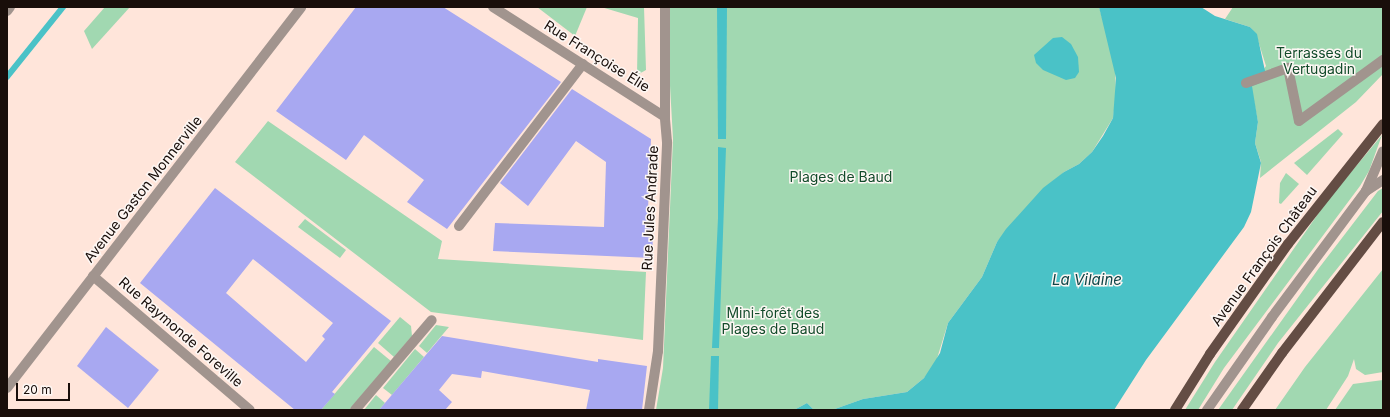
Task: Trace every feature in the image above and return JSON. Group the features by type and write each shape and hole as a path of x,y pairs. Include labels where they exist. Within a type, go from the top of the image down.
{"main road":[{"name":"Avenue François Château","path":"1175,410 1210,354 1288,244 1383,124"},
{"path":"1242,410 1282,352 1383,222"}],"street":[{"path":"7,11 10,7"},
{"name":"Avenue Gaston Monnerville","path":"7,388 301,7"},
{"name":"Rue Françoise Élie","path":"493,7 665,117"},
{"name":"Rue Jules Andrade","path":"649,410 658,351 668,142 665,117 665,7"},
{"path":"1246,83 1288,68 1299,121 1383,60"},
{"path":"459,226 583,64"},
{"path":"1366,191 1383,151"},
{"path":"1208,410 1272,317 1383,169"},
{"path":"1366,191 1383,180"},
{"name":"Rue Raymonde Foreville","path":"94,276 250,410"},
{"path":"355,410 432,320"}],"green space":[{"path":"105,7 130,7 92,49 84,31"},
{"path":"537,7 587,7 575,36"},
{"path":"601,7 644,7 646,70 637,75 638,18"},
{"name":"Plages de Baud","path":"669,7 1099,7 1115,63 1116,95 1113,118 1092,152 1079,164 1064,172 997,242 982,277 948,323 935,365 924,378 907,392 863,399 832,410 814,410 807,403 794,410 656,410 663,368 673,139 669,68"},
{"name":"Terrasses du Vertugadin","path":"1233,7 1383,7 1383,74 1356,102 1260,178 1261,162 1255,143 1258,122 1251,86 1266,66 1256,34 1250,27 1225,19"},
{"path":"268,121 442,241 438,259 646,272 643,340 431,312 235,162"},
{"path":"1338,129 1343,134 1307,175 1294,163"},
{"path":"1382,135 1369,171 1360,186 1224,368 1198,410 1185,410 1215,362 1327,201"},
{"path":"1286,173 1299,184 1281,204 1279,203 1280,183"},
{"path":"1383,188 1383,211 1278,343 1232,410 1218,410 1319,268 1378,191"},
{"path":"305,219 346,250 340,258 298,227"},
{"path":"1383,269 1383,372 1365,375 1356,369 1354,359 1348,376 1326,410 1275,410 1305,367"},
{"path":"400,317 411,326 412,336 394,357 378,343"},
{"path":"436,325 449,327 427,353 419,346"},
{"path":"374,347 391,361 349,410 321,410"},
{"path":"415,349 424,357 392,395 383,388"},
{"path":"1383,380 1383,410 1335,410 1353,384"},
{"path":"376,395 385,403 379,410 364,410"}],"water":[{"path":"717,7 727,7 726,139 718,139"},
{"name":"La Vilaine","path":"1099,7 1201,7 1215,16 1250,27 1257,34 1267,80 1252,86 1258,122 1255,143 1261,163 1251,212 1244,227 1146,360 1114,410 832,410 863,399 907,392 924,378 940,353 948,323 982,277 997,242 1006,229 1043,188 1064,172 1079,164 1092,152 1103,136 1113,118 1116,78"},
{"path":"1062,37 1071,44 1078,57 1079,72 1075,78 1066,80 1043,70 1036,63 1034,55 1053,38"},
{"path":"718,147 726,148 719,348 712,348 718,218"},
{"path":"711,356 719,356 718,410 709,410"},
{"path":"807,403 814,410 794,410"}],"building":[{"path":"356,7 443,7 561,82 447,229 407,202 424,180 364,135 346,160 276,111"},
{"path":"572,89 651,139 648,210 654,214 652,258 493,251 495,223 604,227 606,162 576,141 528,206 500,183"},
{"path":"215,188 391,321 332,392 335,394 321,410 295,410 140,283","holes":["253,259 333,323 322,336 325,339 306,362 226,293"]},
{"path":"106,327 159,370 128,408 77,366"},
{"path":"442,336 598,362 598,359 647,366 642,410 586,410 590,390 482,371 481,378 452,374 439,390 452,402 445,410 379,410"}],"waterway":[{"path":"7,77 63,7"}],"park label":[{"name":"Mini-forêt des Plages de Baud","path":"773,322"}]}
